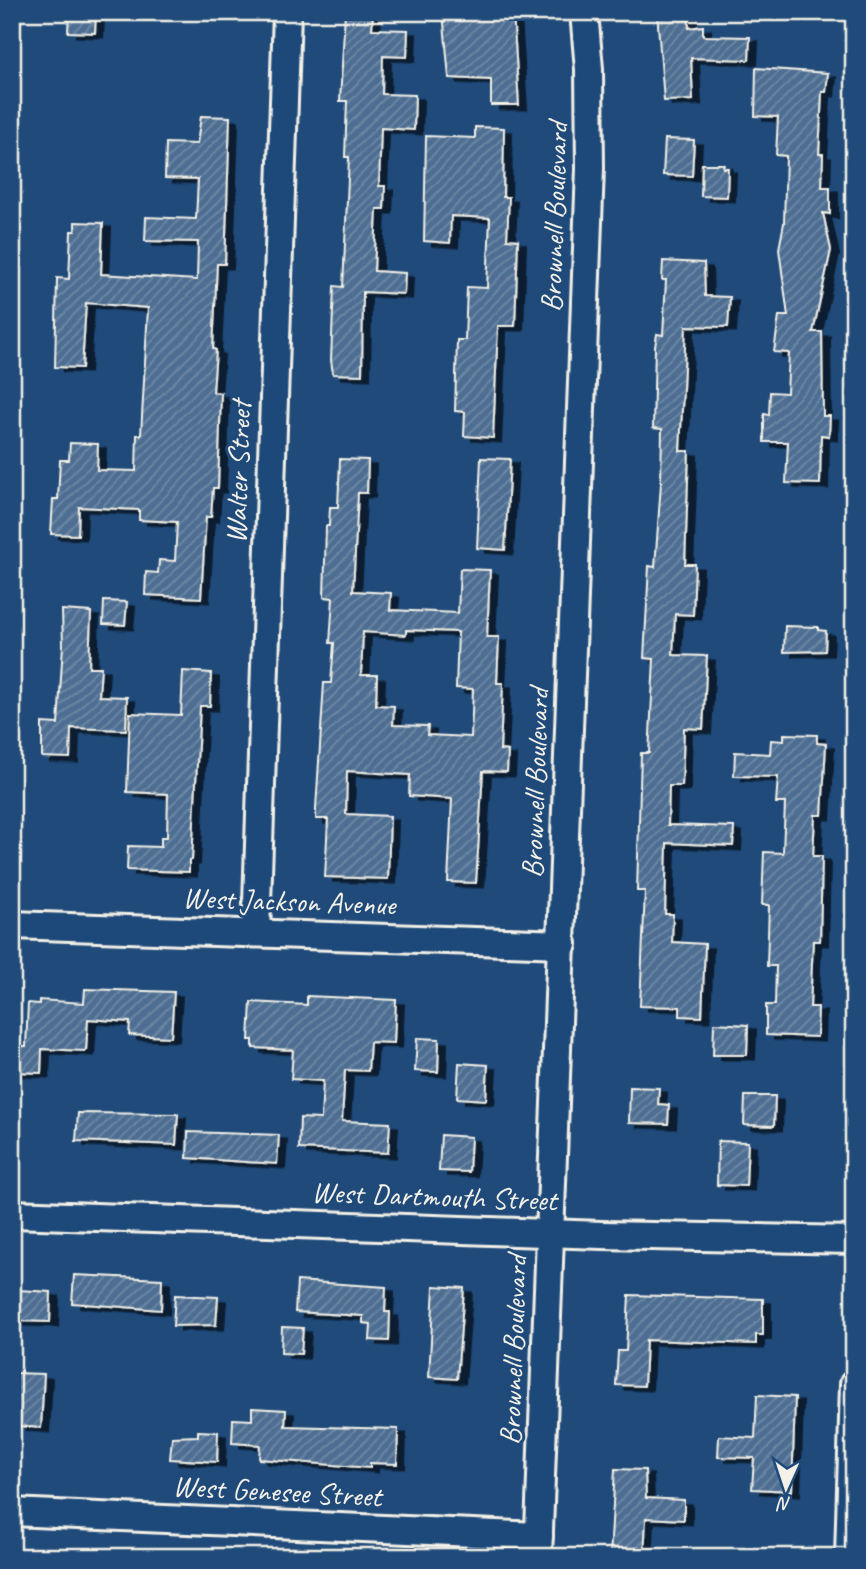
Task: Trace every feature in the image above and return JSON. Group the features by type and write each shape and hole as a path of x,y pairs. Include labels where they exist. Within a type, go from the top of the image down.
{"street":[{"name":"Walter Street","path":"256,933 287,12"},
{"name":"Brownell Boulevard","path":"539,1546 590,168 590,104 584,12"},
{"name":"West Jackson Avenue","path":"12,925 563,944"},
{"name":"West Dartmouth Street","path":"12,1214 551,1233 854,1240"},
{"path":"849,1557 854,1384"},
{"name":"West Genesee Street","path":"12,1512 539,1546"}],"building":[{"path":"69,12 96,12 95,33 68,32"},
{"path":"345,12 373,12 372,29 408,30 407,57 383,56 382,94 415,95 414,130 381,128 379,186 385,186 384,209 377,209 374,271 405,273 404,294 363,292 362,375 333,374 331,360 334,286 343,287 349,157 345,157 347,101 340,101"},
{"path":"443,12 513,12 519,105 491,105 491,80 449,78"},
{"path":"657,12 688,12 689,28 703,26 703,36 750,37 749,60 691,58 693,100 664,101"},
{"path":"756,68 828,73 826,92 822,92 819,154 823,154 822,187 830,187 830,214 823,213 831,250 813,332 822,332 823,416 830,416 829,436 821,435 820,484 786,483 788,442 764,442 764,414 769,415 770,392 787,393 789,353 774,352 779,316 788,316 779,249 784,223 786,156 776,155 778,117 755,116"},
{"path":"201,116 230,117 225,264 217,264 213,349 216,350 213,392 221,393 218,488 213,488 211,517 206,517 201,598 145,595 146,572 158,573 159,560 175,561 177,522 139,520 139,510 79,507 78,535 51,534 53,499 58,499 60,460 69,460 70,443 98,444 97,470 136,471 137,435 141,435 148,308 86,303 82,368 55,367 57,278 69,279 71,231 75,231 75,222 103,223 101,274 197,280 198,242 145,241 146,217 196,219 198,179 165,178 166,143 197,144"},
{"path":"475,127 504,128 503,197 509,197 507,239 518,240 515,326 498,326 493,438 464,436 465,412 455,411 457,340 465,340 467,287 487,288 490,218 451,216 450,243 424,241 426,136 475,138"},
{"path":"665,139 694,140 692,176 663,175"},
{"path":"702,164 724,164 723,168 728,168 727,197 701,196"},
{"path":"663,261 704,263 705,296 730,297 728,327 686,326 680,451 689,451 685,564 695,564 693,615 675,614 673,655 707,656 703,729 684,728 682,786 669,786 668,825 734,827 733,846 667,843 665,914 673,914 672,942 705,944 702,1017 680,1016 680,1007 640,1006 645,891 637,891 641,753 649,753 654,659 644,658 649,566 655,567 661,483 662,429 653,428 655,347 657,334 663,335 666,280 662,280"},
{"path":"481,458 510,459 505,550 477,548"},
{"path":"340,459 368,460 367,493 358,493 353,591 391,593 390,610 458,613 460,569 490,570 487,637 499,637 497,683 503,683 500,750 508,751 507,772 483,771 476,883 448,882 452,799 409,796 410,775 347,771 346,814 390,816 388,879 325,877 328,819 316,819 316,808 324,683 331,683 334,643 330,643 333,598 324,597 326,526 329,526 330,507 338,507","holes":["406,630 458,632 456,688 473,689 471,737 427,735 428,726 393,725 394,706 376,705 377,675 361,675 363,632 406,635"]},
{"path":"104,601 127,602 125,625 103,624"},
{"path":"62,610 91,612 89,667 101,667 99,696 127,697 126,730 71,728 70,758 42,757 42,723 58,724 63,645"},
{"path":"785,626 818,627 818,630 826,631 825,651 784,652"},
{"path":"183,671 211,673 210,706 200,706 192,860 189,860 189,872 127,870 128,846 161,847 161,837 167,837 168,794 127,792 130,713 181,715"},
{"path":"784,734 817,735 817,743 826,744 822,815 815,815 813,856 822,856 820,941 813,941 810,1007 818,1007 817,1037 766,1035 766,1005 775,1005 776,966 767,966 769,905 762,905 764,852 783,853 785,803 776,803 778,777 734,776 735,752 770,754 771,740 784,741"},
{"path":"85,989 174,992 171,1037 129,1035 130,1022 88,1019 86,1051 42,1049 41,1073 14,1072 15,1046 26,1046 28,1003 39,1004 39,1000 84,1003"},
{"path":"307,996 396,1000 394,1043 370,1042 368,1071 345,1070 342,1121 390,1123 388,1153 299,1149 300,1118 321,1119 323,1081 291,1079 293,1050 253,1048 253,1040 249,1040 251,1002 307,1005"},
{"path":"714,1023 748,1025 747,1055 713,1055"},
{"path":"417,1038 439,1039 438,1072 415,1071"},
{"path":"459,1063 488,1065 486,1100 457,1098"},
{"path":"630,1087 659,1088 658,1104 669,1105 668,1124 629,1123"},
{"path":"745,1096 775,1096 774,1126 744,1125"},
{"path":"78,1113 178,1114 176,1145 76,1141"},
{"path":"188,1132 279,1135 277,1164 187,1158"},
{"path":"441,1135 471,1137 469,1172 439,1171"},
{"path":"718,1141 748,1142 746,1186 717,1185"},
{"path":"74,1275 162,1279 161,1310 72,1303"},
{"path":"297,1281 386,1287 385,1312 390,1312 389,1341 370,1340 371,1324 363,1323 363,1316 295,1312"},
{"path":"434,1286 464,1288 457,1379 429,1377"},
{"path":"18,1290 51,1292 50,1322 16,1321"},
{"path":"175,1295 218,1297 216,1325 173,1326"},
{"path":"629,1295 763,1299 763,1335 756,1335 756,1344 646,1340 644,1386 616,1385 618,1351 626,1351"},
{"path":"282,1327 303,1328 301,1354 281,1353"},
{"path":"12,1373 44,1374 41,1428 18,1426 18,1423 12,1422"},
{"path":"757,1395 795,1397 792,1491 752,1489 754,1458 718,1457 719,1436 755,1438"},
{"path":"252,1408 286,1410 285,1426 398,1429 397,1464 370,1463 370,1468 259,1459 260,1445 232,1443 233,1419 252,1420"},
{"path":"198,1431 218,1432 217,1462 170,1459 172,1437 198,1436"},
{"path":"615,1469 645,1470 646,1498 684,1500 684,1520 646,1518 644,1557 610,1557"}]}
